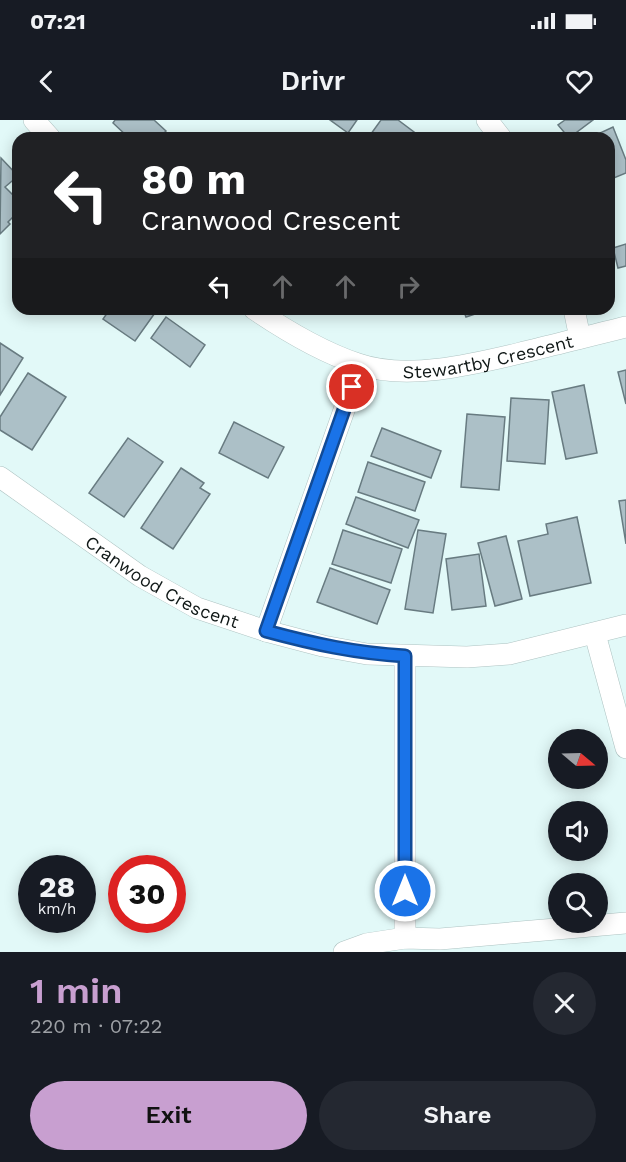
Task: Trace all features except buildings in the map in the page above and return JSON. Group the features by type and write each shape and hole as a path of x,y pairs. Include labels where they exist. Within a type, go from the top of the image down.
{"street":[{"path":"34,120 45,132"},
{"path":"487,120 496,132"},
{"name":"Stewartby Crescent","path":"265,315 326,350 360,365 388,370 426,371 479,363 626,327"},
{"path":"575,315 580,338"},
{"path":"266,631 360,365"},
{"name":"Cranwood Crescent","path":"0,477 140,576 197,608 266,631 345,650 405,656 467,657 509,654 626,625"},
{"path":"595,634 626,748"},
{"path":"405,656 405,938"},
{"path":"344,952 366,944 405,938 440,939 626,923"}],"route":[{"path":"352,387 266,631 323,646 367,654 405,656 405,891"}]}
